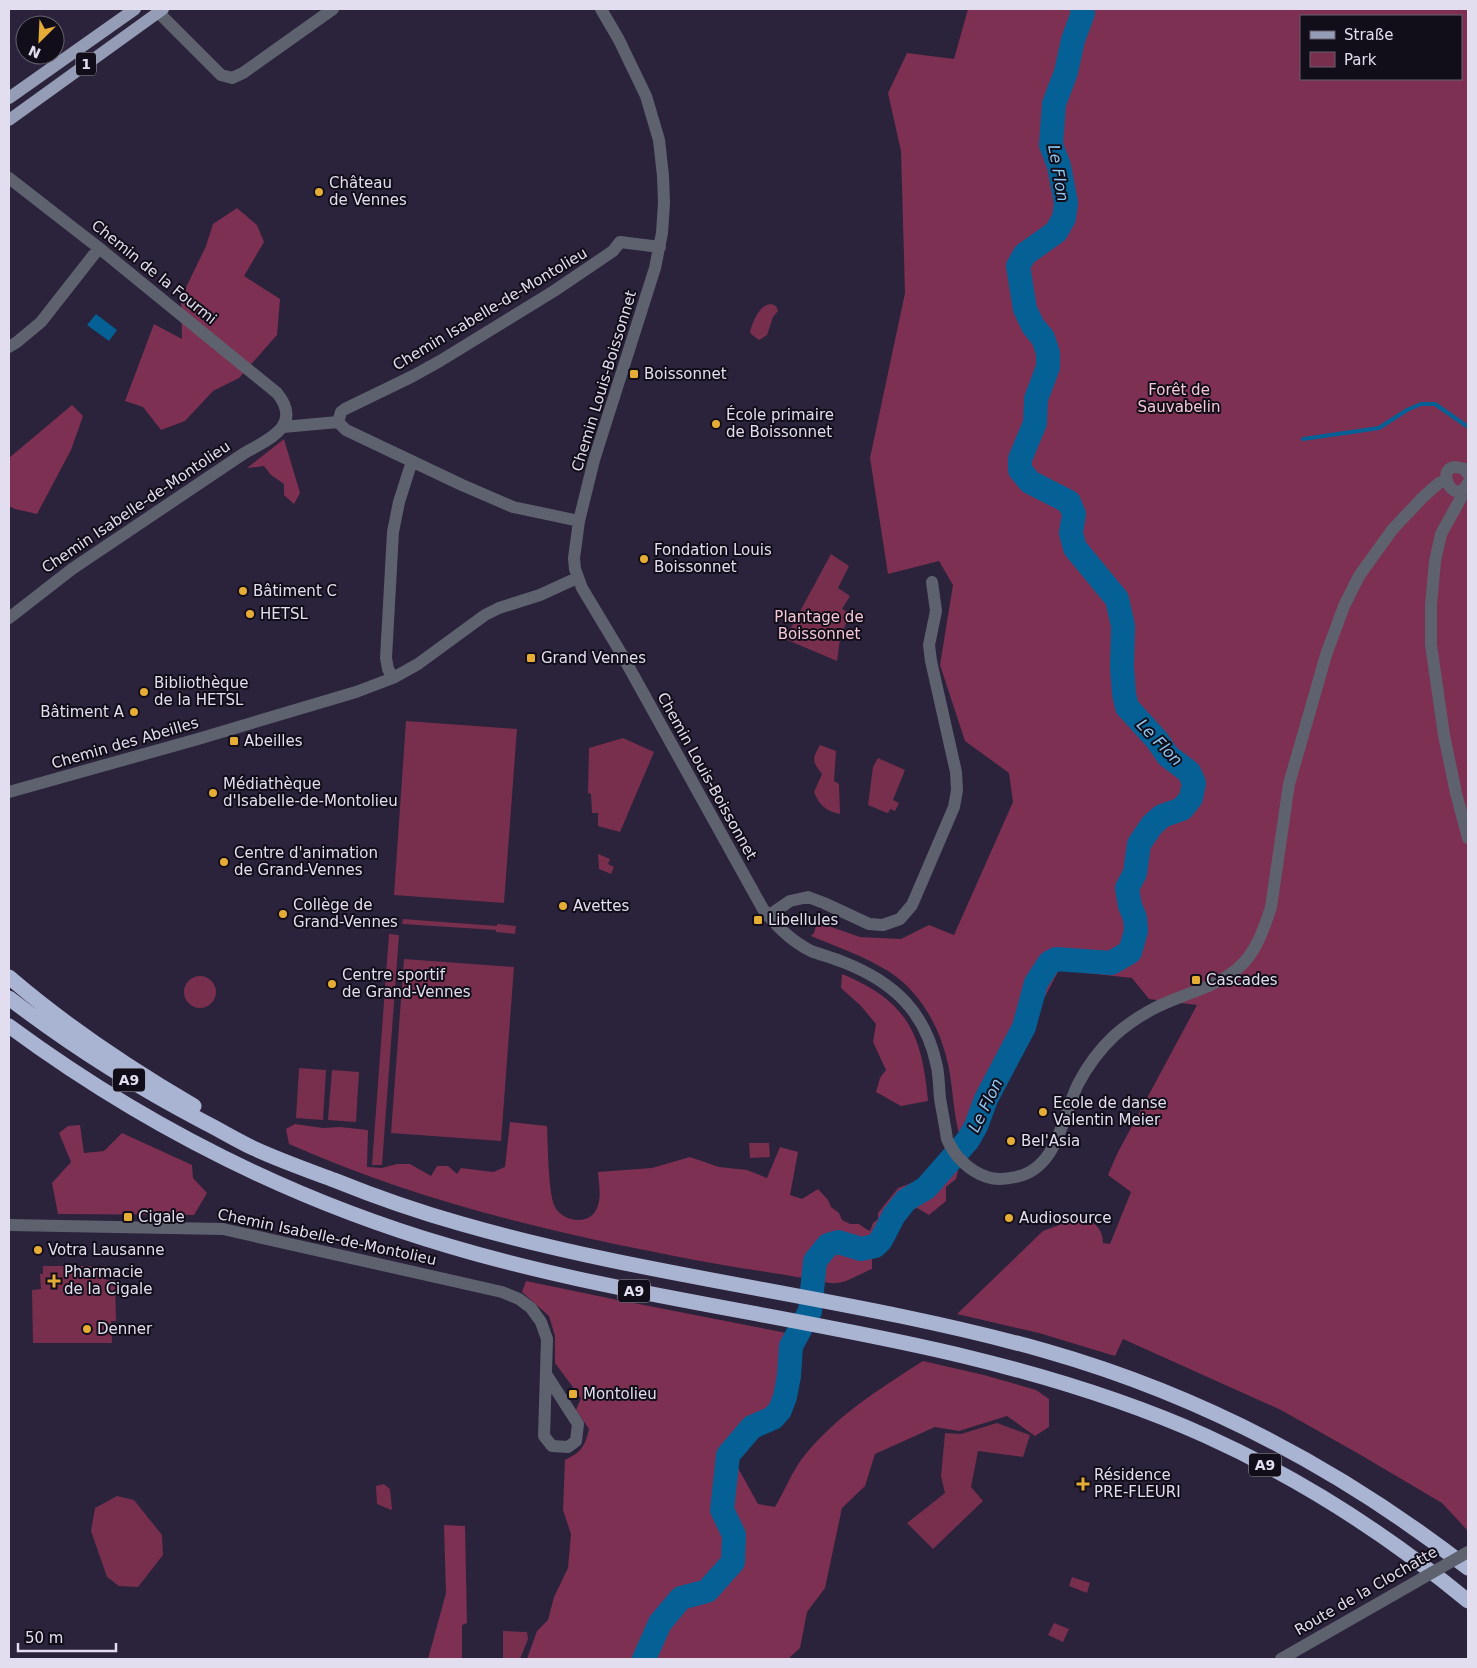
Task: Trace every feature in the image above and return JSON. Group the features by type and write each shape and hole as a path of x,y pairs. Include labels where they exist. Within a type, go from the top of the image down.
{"highway":[{"path":"9,977 52,1012 118,1058 253,1143"},
{"name":"A9","path":"9,998 103,1064 165,1102 332,1180 392,1202 536,1243 628,1264 936,1324 1047,1352 1113,1372 1180,1398 1272,1441 1312,1463 1375,1501 1468,1568"},
{"name":"A9","path":"9,1026 76,1073 187,1140 242,1168 303,1195 418,1237 486,1257 614,1287 965,1356 1038,1376 1137,1408 1203,1435 1269,1467 1332,1503 1420,1563 1468,1601"}],"main road":[{"name":"1","path":"9,98 135,9"},
{"name":"1","path":"9,120 161,10"}],"street":[{"path":"161,10 221,75 232,78 243,73 333,9"},
{"name":"Chemin Louis-Boissonnet","path":"601,9 619,40 646,96 659,140 664,203 660,247 649,290 594,460 579,522 574,558 577,578 621,653 756,899 768,916 782,931 801,945 881,980 893,988 915,1014 925,1030 932,1048 937,1068 947,1139 958,1158 968,1167 985,1176 1000,1179 1022,1176 1040,1166 1049,1156 1078,1084 1103,1048 1130,1023 1151,1010 1205,987 1237,969 1248,957 1265,926 1271,908 1289,784 1326,654 1344,606 1359,576 1392,530 1439,483 1446,481 1446,477 1451,469 1455,467 1467,468"},
{"name":"Chemin de la Fourmi","path":"9,178 99,248 277,393 287,413 283,427"},
{"name":"Chemin Isabelle-de-Montolieu","path":"338,422 345,409 440,361 562,286 613,252 620,242 660,247"},
{"path":"9,347 41,322 99,248"},
{"path":"283,427 338,422 346,430 462,485 514,507 579,522"},
{"name":"Chemin Isabelle-de-Montolieu","path":"9,618 72,569 243,454 272,437 283,427"},
{"path":"393,678 388,670 386,658 393,532 399,502 412,461"},
{"path":"1446,481 1449,487 1454,490 1464,487"},
{"path":"1464,487 1461,498 1441,534 1435,561 1431,605 1431,646 1444,735 1468,838"},
{"name":"Chemin des Abeilles","path":"9,792 356,692 393,678 418,664 499,608 540,595 577,578"},
{"path":"768,916 790,900 808,897 869,924 883,925 900,919 912,905 954,808 957,790 956,772 929,645 936,611 932,582"},
{"name":"Chemin Isabelle-de-Montolieu","path":"9,1225 223,1229 502,1292 519,1299 531,1308 541,1322 547,1339 544,1436 552,1446 568,1447 576,1440 578,1424 546,1374"},
{"name":"Route de la Clochatte","path":"1281,1659 1468,1552"}],"green space":[{"name":"Forêt de Sauvabelin","path":"968,9 1468,9 1468,1531 1442,1503 1281,1410 1123,1339 1115,1356 1039,1333 957,1314 1043,1231 1083,1216 1100,1230 1103,1243 1110,1244 1131,1192 1108,1175 1117,1154 1197,1005 1149,999 1132,978 1059,970 990,1101 978,1136 968,1147 963,1147 957,1127 950,1074 944,1050 934,1024 919,999 888,971 860,956 811,936 814,933 817,922 860,937 901,939 929,925 954,935 1013,802 1009,773 965,741 940,665 953,585 939,561 888,574 870,458 905,293 901,151 888,93 907,53 954,59"},
{"path":"237,208 257,225 264,242 244,276 280,299 277,335 239,378 213,391 185,421 161,430 143,407 125,401 154,324 182,339 181,298 206,246 213,224"},
{"path":"771,304 776,306 778,311 773,317 767,335 759,340 750,331 760,310"},
{"path":"72,405 83,416 71,450 37,514 9,506 9,458"},
{"path":"284,439 300,493 294,504 284,495 284,484 271,475 264,466 247,468"},
{"name":"Plantage de Boissonnet","path":"831,554 849,566 838,588 850,596 842,609 850,613 840,639 837,661 785,639"},
{"path":"406,721 517,729 504,903 394,895"},
{"path":"623,738 654,752 620,832 598,826 598,813 592,813 591,794 588,793 589,748"},
{"path":"820,745 836,751 834,781 839,784 840,814 824,807 818,801 814,792 822,774 814,760"},
{"path":"878,758 905,770 893,800 899,803 895,811 890,809 887,813 868,805 873,767"},
{"path":"598,854 610,859 608,864 614,867 611,874 599,869"},
{"path":"403,919 516,926 515,934 496,932 496,930 402,924"},
{"path":"389,934 399,935 382,1165 372,1165"},
{"path":"404,959 514,967 501,1141 391,1133"},
{"path":"842,974 864,984 882,996 896,1008 907,1022 921,1056 928,1101 901,1106 876,1092 880,1078 886,1070 873,1042 876,1024 861,1006 841,988"},
{"path":"200,976 211,981 216,992 211,1003 200,1008 189,1003 184,992 189,981"},
{"path":"299,1068 326,1070 323,1120 296,1118"},
{"path":"332,1070 359,1072 356,1122 328,1120"},
{"path":"510,1122 547,1126 553,1201 558,1212 575,1220 581,1220 592,1215 598,1206 600,1197 598,1172 652,1168 690,1157 719,1167 747,1170 767,1178 780,1147 798,1152 790,1195 802,1199 818,1189 828,1200 831,1207 839,1213 842,1220 850,1224 859,1224 870,1231 873,1223 878,1219 878,1213 898,1188 914,1182 927,1174 937,1172 940,1175 952,1167 958,1171 956,1179 946,1187 946,1201 929,1215 917,1208 904,1214 880,1257 872,1258 872,1269 841,1283 833,1283 662,1254 500,1217 446,1202 341,1166 289,1144 286,1129 295,1124 323,1128 340,1127 368,1130 367,1167 382,1168 397,1164 410,1164 431,1176 437,1166 448,1166 457,1174 461,1168 493,1172 505,1167"},
{"path":"80,1125 84,1153 104,1151 122,1133 192,1165 193,1178 207,1193 194,1215 58,1214 52,1183 71,1162 59,1133 68,1126"},
{"path":"749,1143 769,1143 770,1157 750,1158"},
{"path":"43,1266 106,1266 106,1280 115,1280 116,1321 111,1321 112,1343 33,1343 32,1290 41,1289 40,1274 43,1274"},
{"path":"526,1281 802,1336 792,1386 740,1442 738,1468 758,1504 775,1507 801,1460 827,1431 858,1405 923,1361 984,1375 1036,1390 1049,1399 1049,1427 1035,1436 1007,1416 959,1431 935,1427 875,1454 865,1486 842,1508 825,1588 807,1612 800,1648 788,1659 527,1659 537,1631 548,1620 554,1597 568,1568 571,1534 563,1510 565,1460 582,1448 589,1429 576,1410 581,1398 555,1363 555,1336 549,1316 522,1292"},
{"path":"997,1423 1030,1435 1023,1457 978,1451 971,1487 983,1501 933,1549 907,1523 945,1493 941,1476 945,1433 961,1434"},
{"path":"384,1484 390,1489 391,1510 377,1504 376,1486"},
{"path":"117,1496 134,1500 162,1535 163,1555 138,1587 119,1586 107,1577 91,1531 95,1508"},
{"path":"444,1525 465,1526 467,1623 462,1625 462,1659 428,1659 446,1593"},
{"path":"1072,1577 1090,1583 1087,1593 1069,1586"},
{"path":"1054,1623 1069,1629 1063,1642 1048,1635"},
{"path":"503,1631 527,1632 528,1639 520,1659 503,1659"}],"water":[{"path":"96,314 117,330 109,341 87,325"}],"waterway":[{"name":"Le Flon","path":"644,1659 660,1623 681,1598 707,1591 733,1562 734,1535 722,1510 728,1455 752,1427 773,1418 780,1410 785,1397 789,1376 791,1346 810,1311 815,1261 828,1245 838,1242 861,1249 875,1246 881,1240 894,1215 906,1200 926,1188 968,1140 976,1126 986,1099 1024,1027 1036,983 1049,963 1056,959 1111,963 1130,952 1136,931 1135,918 1130,906 1127,888 1135,873 1139,844 1152,825 1162,816 1182,809 1191,798 1194,783 1189,772 1168,756 1157,740 1127,707 1122,667 1123,626 1117,599 1075,548 1071,533 1074,514 1069,502 1030,482 1020,470 1020,459 1035,423 1036,399 1048,367 1048,353 1043,338 1033,326 1025,309 1018,266 1025,254 1056,232 1064,218 1066,203 1059,166 1051,145 1054,104 1066,72 1073,40 1083,13 1082,9"},
{"path":"1303,439 1379,428 1407,410 1421,404 1435,404 1468,427"}],"place":[{"name":"Château de Vennes","path":"319,192"},
{"name":"Boissonnet","path":"634,374"},
{"name":"École primaire de Boissonnet","path":"716,424"},
{"name":"Fondation Louis Boissonnet","path":"644,559"},
{"name":"Bâtiment C","path":"243,591"},
{"name":"HETSL","path":"250,614"},
{"name":"Grand Vennes","path":"531,658"},
{"name":"Bibliothèque de la HETSL","path":"144,692"},
{"name":"Bâtiment A","path":"134,712"},
{"name":"Abeilles","path":"234,741"},
{"name":"Médiathèque d'Isabelle-de-Montolieu","path":"213,793"},
{"name":"Centre d'animation de Grand-Vennes","path":"224,862"},
{"name":"Avettes","path":"563,906"},
{"name":"Collège de Grand-Vennes","path":"283,914"},
{"name":"Libellules","path":"758,920"},
{"name":"Cascades","path":"1196,980"},
{"name":"Centre sportif de Grand-Vennes","path":"332,984"},
{"name":"Ecole de danse Valentin Meier","path":"1043,1112"},
{"name":"Bel'Asia","path":"1011,1141"},
{"name":"Cigale","path":"128,1217"},
{"name":"Audiosource","path":"1009,1218"},
{"name":"Votra Lausanne","path":"38,1250"},
{"name":"Pharmacie de la Cigale","path":"54,1281"},
{"name":"Denner","path":"87,1329"},
{"name":"Montolieu","path":"573,1394"},
{"name":"Résidence PRE-FLEURI","path":"1083,1484"}]}
